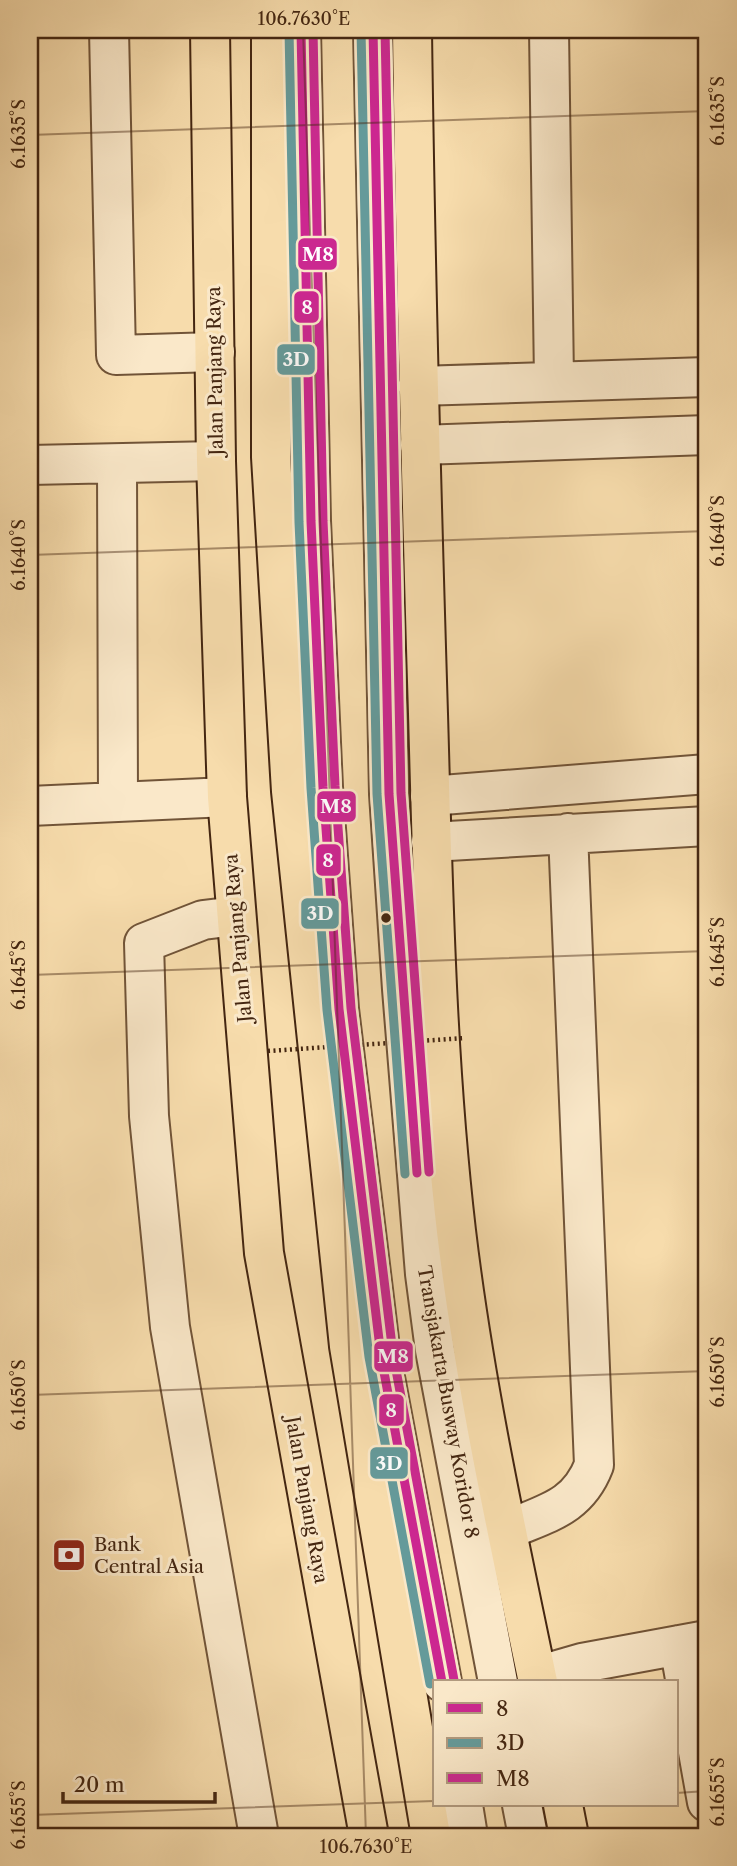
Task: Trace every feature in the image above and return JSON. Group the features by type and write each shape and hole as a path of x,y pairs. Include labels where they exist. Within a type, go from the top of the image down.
{"main road":[{"name":"Jalan Panjang Raya","path":"211,30 216,461 227,797 264,1253 369,1836"},
{"path":"271,30 271,457 291,791 349,1346 431,1836"},
{"path":"412,30 418,386 438,1030 456,1233 505,1531 537,1679"},
{"path":"219,538 276,536"},
{"path":"563,1806 569,1836"}],"lane":[{"path":"109,30 116,355 215,352"},
{"path":"301,30 311,522 323,787 339,1009 381,1356 442,1680"},
{"name":"Transjakarta Busway Koridor 8","path":"373,30 389,794 402,989 425,1274 433,1337 498,1680"},
{"path":"549,30 554,380"},
{"path":"418,386 707,377"},
{"path":"420,445 707,435"},
{"path":"30,466 216,461"},
{"path":"117,464 118,802"},
{"path":"430,796 707,774"},
{"path":"30,806 227,797"},
{"path":"431,842 707,826"},
{"path":"505,1531 568,1503 586,1487 594,1465 568,834"},
{"path":"236,916 203,920 144,943 149,1116 170,1327 259,1836"},
{"path":"537,1679 582,1663 693,1642 707,1802"},
{"path":"463,1806 468,1836"},
{"path":"522,1806 528,1836"}],"path":[{"path":"268,1051 465,1038"}],"transit line":[{"name":"3D","path":"289,30 299,522 311,788 327,1010 369,1357 430,1684"},
{"name":"8","path":"301,30 311,521 323,787 339,1009 381,1356 442,1680"},
{"name":"M8","path":"313,30 323,521 335,786 351,1008 393,1354 454,1680"},
{"name":"3D","path":"361,30 377,794 405,1174"},
{"name":"8","path":"373,30 389,794 417,1173"},
{"name":"M8","path":"385,30 401,793 429,1172"}],"place":[{"name":"Bank Central Asia","path":"69,1555"}]}
